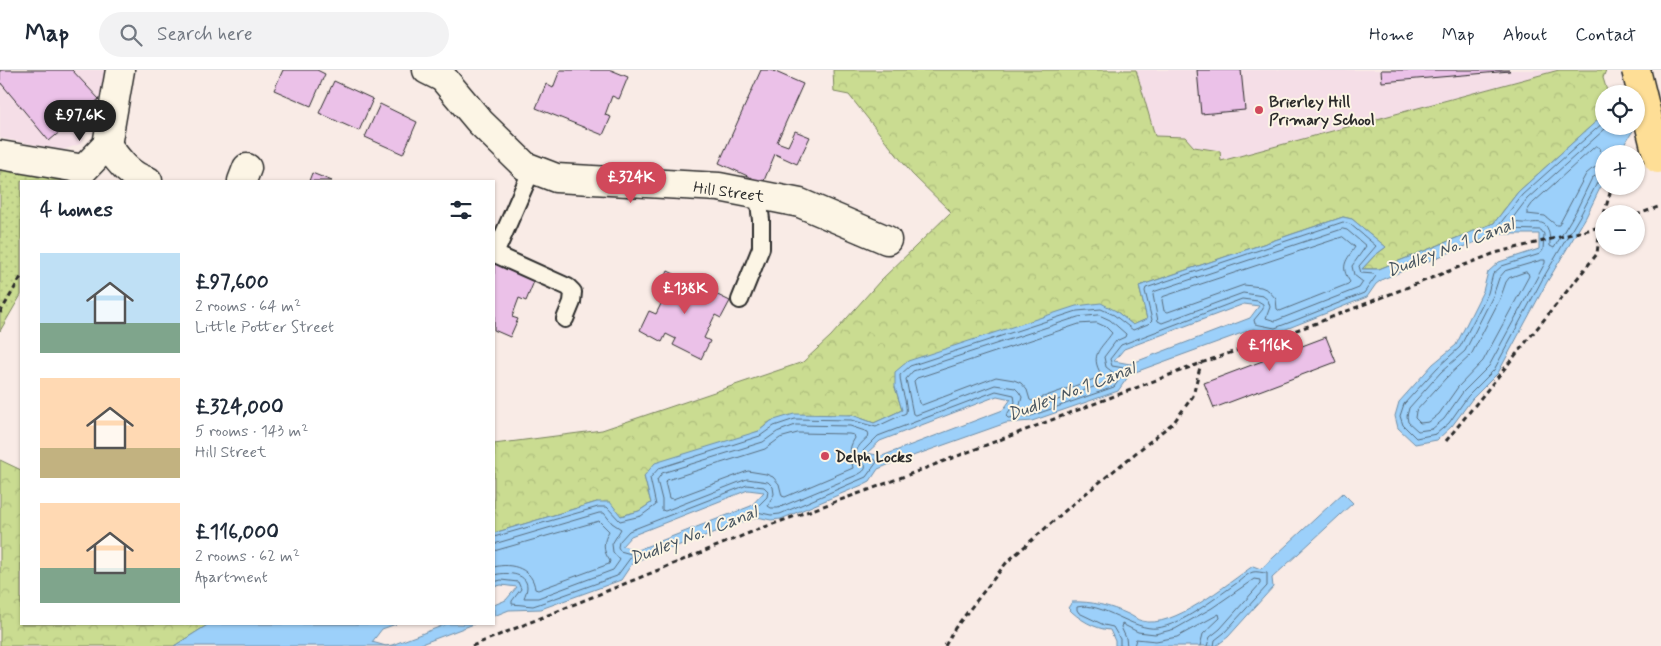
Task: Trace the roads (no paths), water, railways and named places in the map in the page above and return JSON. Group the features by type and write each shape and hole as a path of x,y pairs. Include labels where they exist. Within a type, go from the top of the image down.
{"main road":[{"path":"1636,70 1658,159"}],"street":[{"path":"0,155 84,169 107,145 120,70"},
{"name":"Hill Street","path":"427,70 443,78 480,122 525,166 556,178 719,186 800,203 887,240"},
{"path":"107,145 125,168 144,180"}],"lane":[{"path":"495,252 532,169"},
{"path":"740,300 761,248 761,220 758,195"},
{"path":"495,254 568,287 573,292 572,302 565,319"}],"water":[{"name":"Dudley No.1 Canal","path":"1595,123 1595,135 1630,135 1624,145 1595,145 1595,195 1597,195 1586,217 1547,282 1498,373 1472,399 1452,426 1437,440 1415,444 1398,428 1395,416 1399,402 1433,364 1456,345 1483,291 1488,272 1499,262 1539,249 1539,234 1496,234 1383,279 1376,284 1367,297 1276,333 1253,329 1130,374 1118,391 1032,421 1006,423 890,464 878,469 870,481 781,519 771,520 757,517 633,562 621,580 541,609 509,610 495,616 495,605 506,600 517,587 501,585 495,587 495,533 597,502 610,502 621,516 639,511 651,503 644,476 655,463 759,431 771,421 794,414 852,415 874,423 902,410 895,387 895,372 908,361 1076,306 1101,303 1116,311 1133,325 1147,319 1139,286 1343,217 1352,219 1386,247 1362,269 1379,269 1494,223 1518,192","holes":["1244,304 1259,306 1250,318 1130,364 1114,361 1124,349","997,396 1011,399 1003,410 882,456 867,453 880,441","748,490 764,492 751,506 637,550 622,546 631,536"]},
{"path":"1343,493 1353,503 1272,578 1273,587 1228,637 1216,646 1115,646 1110,630 1087,623 1068,608 1072,602 1086,602 1115,609 1142,621 1154,622 1168,619 1199,603 1253,566 1261,569"},
{"path":"207,625 393,625 382,629 372,642 386,646 174,646"},
{"path":"444,625 471,625 416,646 386,646"}],"place":[{"name":"Brierley Hill Primary School","path":"1259,110"},
{"name":"Delph Locks","path":"825,456"}]}
